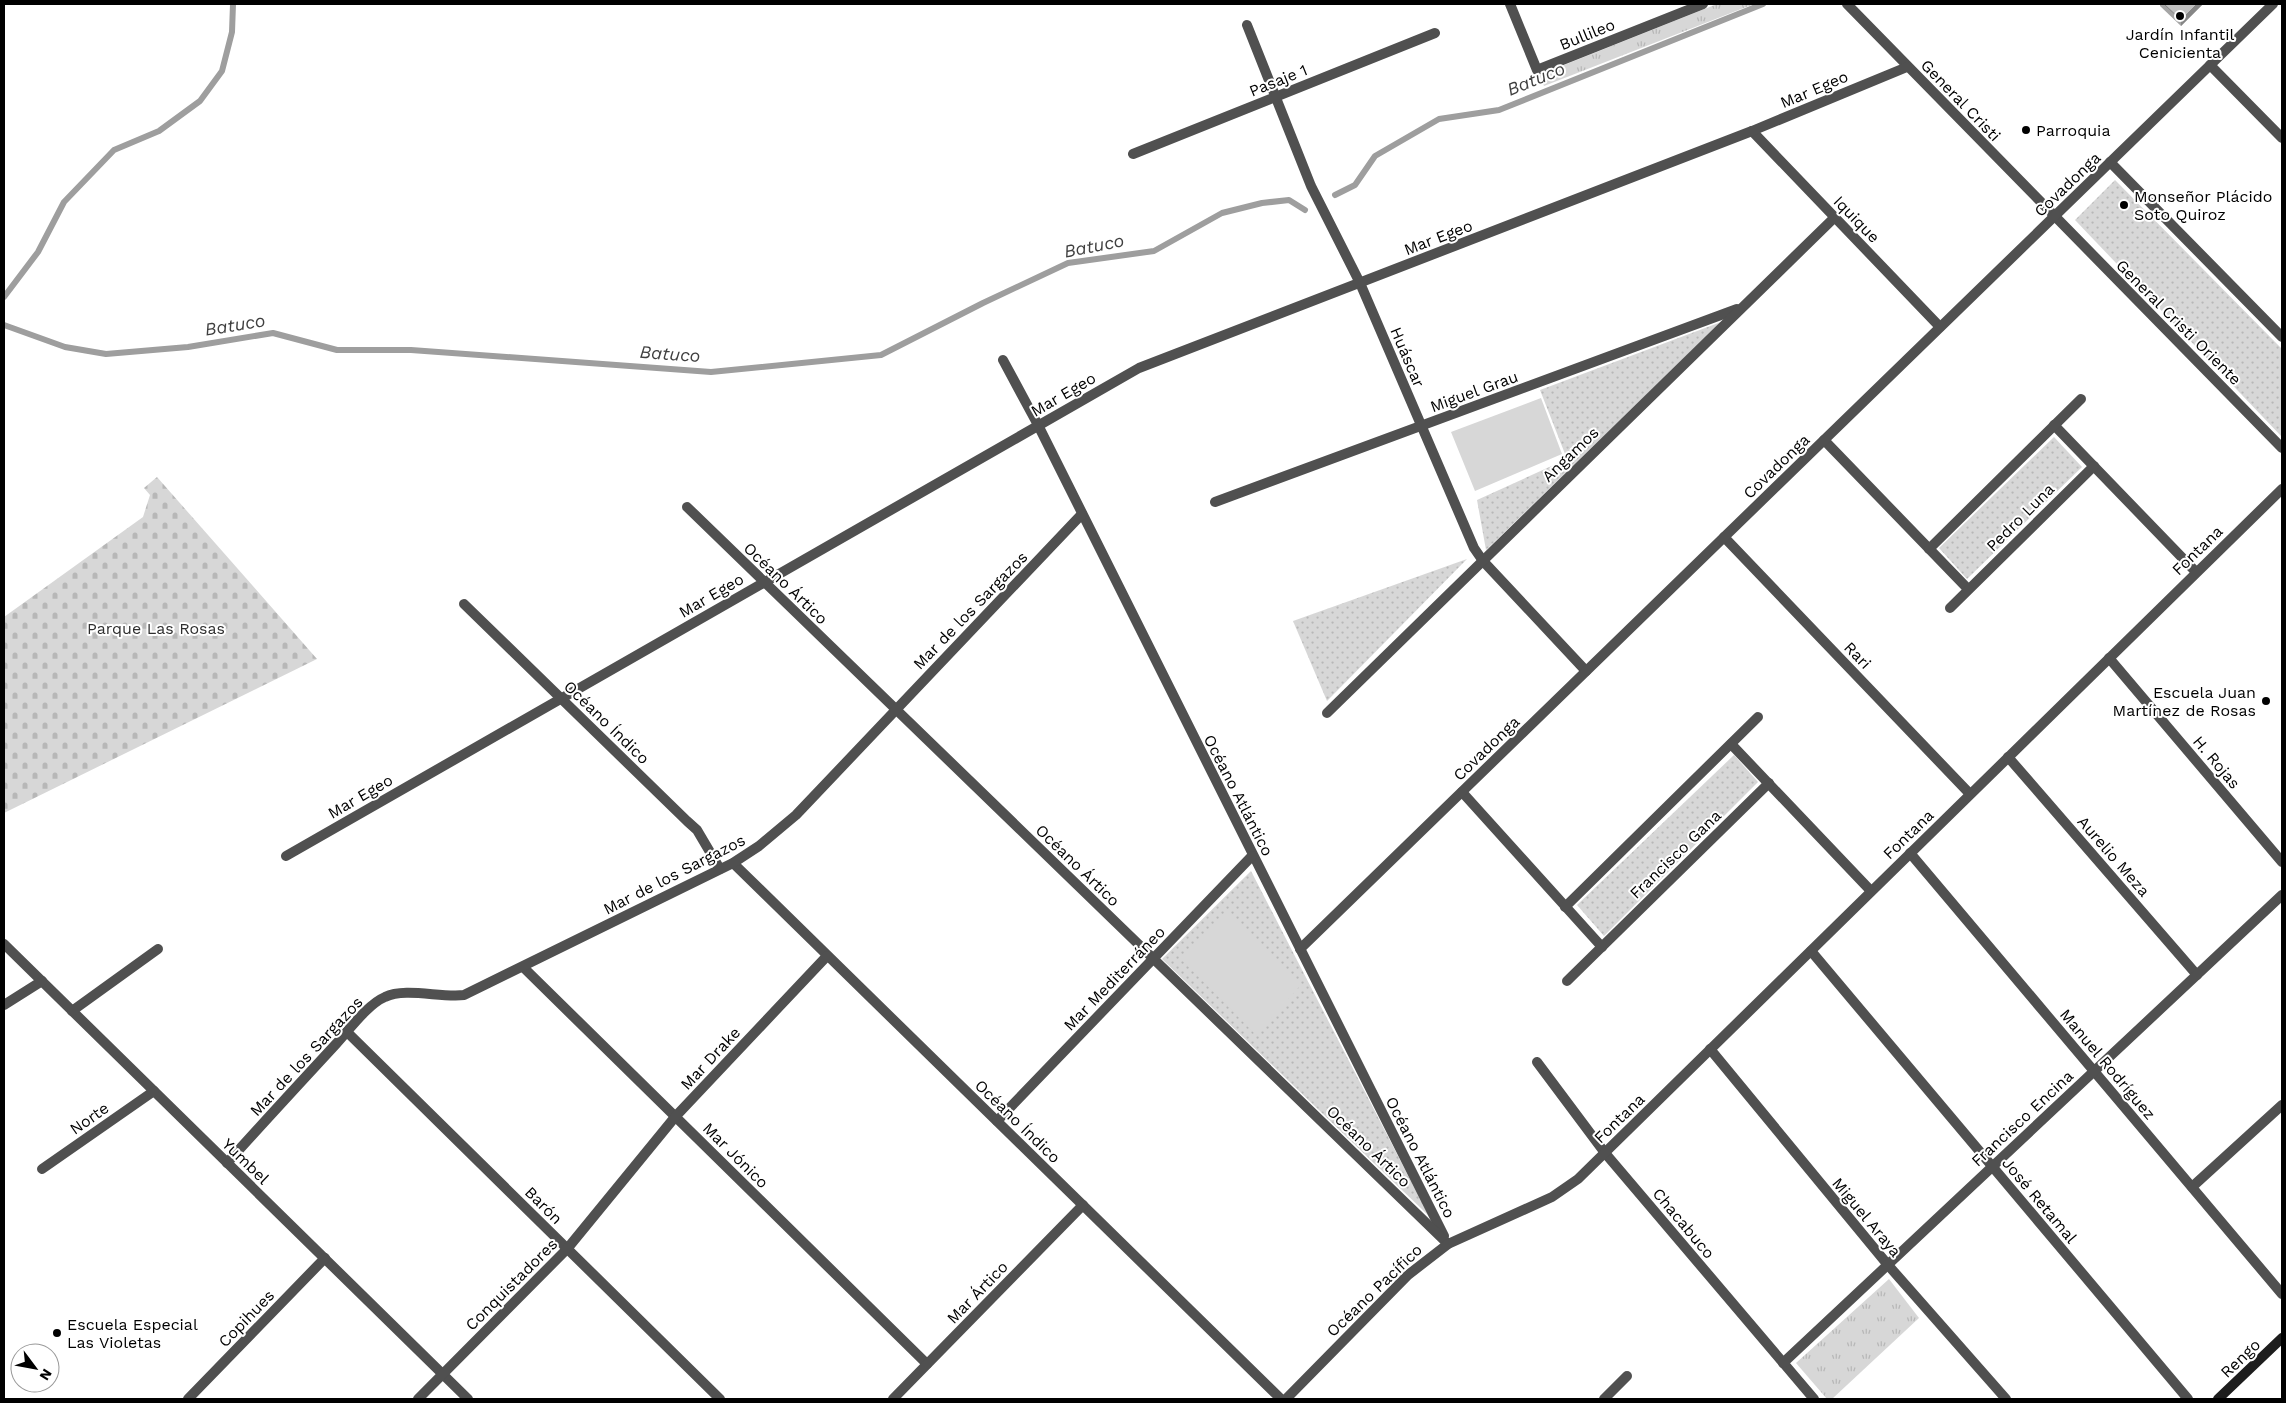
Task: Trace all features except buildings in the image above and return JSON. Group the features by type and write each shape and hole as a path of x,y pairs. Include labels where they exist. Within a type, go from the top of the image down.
{"main road":[{"name":"Rengo","path":"2218,1399 2282,1338"}],"street":[{"name":"Bullileo","path":"1510,4 1537,70 1703,4"},
{"name":"General Cristi","path":"1847,4 2054,217"},
{"name":"Covadonga","path":"1300,948 2273,4"},
{"name":"Huáscar","path":"1247,25 1312,186 1360,283 1474,548 1483,561 1586,671"},
{"name":"Pasaje 1","path":"1133,154 1435,33"},
{"path":"2210,65 2282,138"},
{"name":"Mar Egeo","path":"286,856 1138,368 1752,131 1907,67"},
{"name":"Iquique","path":"1752,131 1940,327"},
{"path":"2110,162 2282,337"},
{"name":"Angamos","path":"1327,713 1835,217"},
{"name":"General Cristi Oriente","path":"2054,217 2282,448"},
{"name":"Miguel Grau","path":"1215,502 1742,307"},
{"name":"Océano Atlántico","path":"1004,360 1448,1244"},
{"path":"1929,549 2081,399"},
{"path":"2054,425 2196,572"},
{"path":"1824,440 1968,589"},
{"name":"Pedro Luna","path":"1950,608 2094,466"},
{"name":"Fontana","path":"1552,1197 1572,1184 1605,1153 2282,489"},
{"name":"Océano Ártico","path":"686,507 1448,1244"},
{"name":"Mar de los Sargazos","path":"227,1163 375,1002 386,996 398,993 449,997 464,995 733,863 759,846 796,815 1082,514"},
{"name":"Rari","path":"1724,537 1970,794"},
{"name":"Océano Índico","path":"464,604 696,830 720,869"},
{"name":"H. Rojas","path":"2109,658 2282,862"},
{"path":"1565,907 1758,718"},
{"path":"1731,744 1871,891"},
{"name":"Aurelio Meza","path":"2008,757 2197,975"},
{"name":"Francisco Gana","path":"1568,981 1769,783"},
{"path":"1462,792 1602,947"},
{"name":"Manuel Rodríguez","path":"1910,853 2282,1294"},
{"name":"Mar Mediterráneo","path":"997,1121 1252,856"},
{"name":"Océano Índico","path":"733,863 1281,1399"},
{"name":"Francisco Encina","path":"1783,1364 2282,895"},
{"name":"Yumbel","path":"4,944 468,1399"},
{"path":"72,1011 158,949"},
{"name":"José Retamal","path":"1811,951 2188,1399"},
{"name":"Mar Drake","path":"619,1184 675,1117 828,956"},
{"name":"Mar Jónico","path":"523,967 927,1364"},
{"path":"4,1005 42,981"},
{"name":"Barón","path":"347,1032 720,1399"},
{"name":"Miguel Araya","path":"1710,1049 1888,1265 2006,1399"},
{"name":"Chacabuco","path":"1537,1062 1605,1153 1814,1399"},
{"name":"Norte","path":"42,1170 154,1091"},
{"path":"2192,1188 2282,1105"},
{"name":"Conquistadores","path":"418,1399 567,1248 619,1184"},
{"name":"Océano Pacífico","path":"1286,1399 1408,1275 1448,1244 1552,1197"},
{"name":"Mar Ártico","path":"893,1399 1083,1205"},
{"name":"Copihues","path":"188,1399 325,1258"},
{"path":"1604,1399 1627,1376"}],"green space":[{"path":"1717,4 1754,4 1544,86 1539,75"},
{"path":"2115,180 2282,349 2282,437 2075,220"},
{"path":"1721,322 1486,550 1477,500 1567,459 1540,390"},
{"path":"1541,398 1562,454 1475,491 1451,432"},
{"path":"2054,437 2082,467 1967,579 1939,548"},
{"name":"Parque Las Rosas","path":"157,477 317,659 4,813 4,617 143,517 150,495 144,488"},
{"path":"1467,559 1327,701 1293,621"},
{"path":"1734,755 1758,782 1604,936 1577,905"},
{"path":"1251,871 1429,1216 1162,959"},
{"path":"1228,914 1300,986 1256,1035 1182,960"},
{"path":"1889,1279 1919,1318 1832,1399 1827,1399 1796,1363"}],"waterway":[{"path":"4,297 38,252 64,202 114,150 159,131 200,101 222,71 232,32 233,4"},
{"name":"Batuco","path":"1335,195 1355,185 1375,156 1439,119 1499,110 1763,4"},
{"name":"Batuco","path":"4,325 65,347 106,354 188,347 273,333 337,350 411,350 711,372 881,355 983,303 1068,263 1154,251 1222,213 1262,203 1289,200 1305,210"}],"place":[{"name":"Jardín Infantil Cenicienta","path":"2180,16"},
{"name":"Parroquia","path":"2026,130"},
{"name":"Monseñor Plácido Soto Quiroz","path":"2124,205"},
{"name":"Escuela Juan Martínez de Rosas","path":"2266,701"},
{"name":"Escuela Especial Las Violetas","path":"57,1333"}]}
